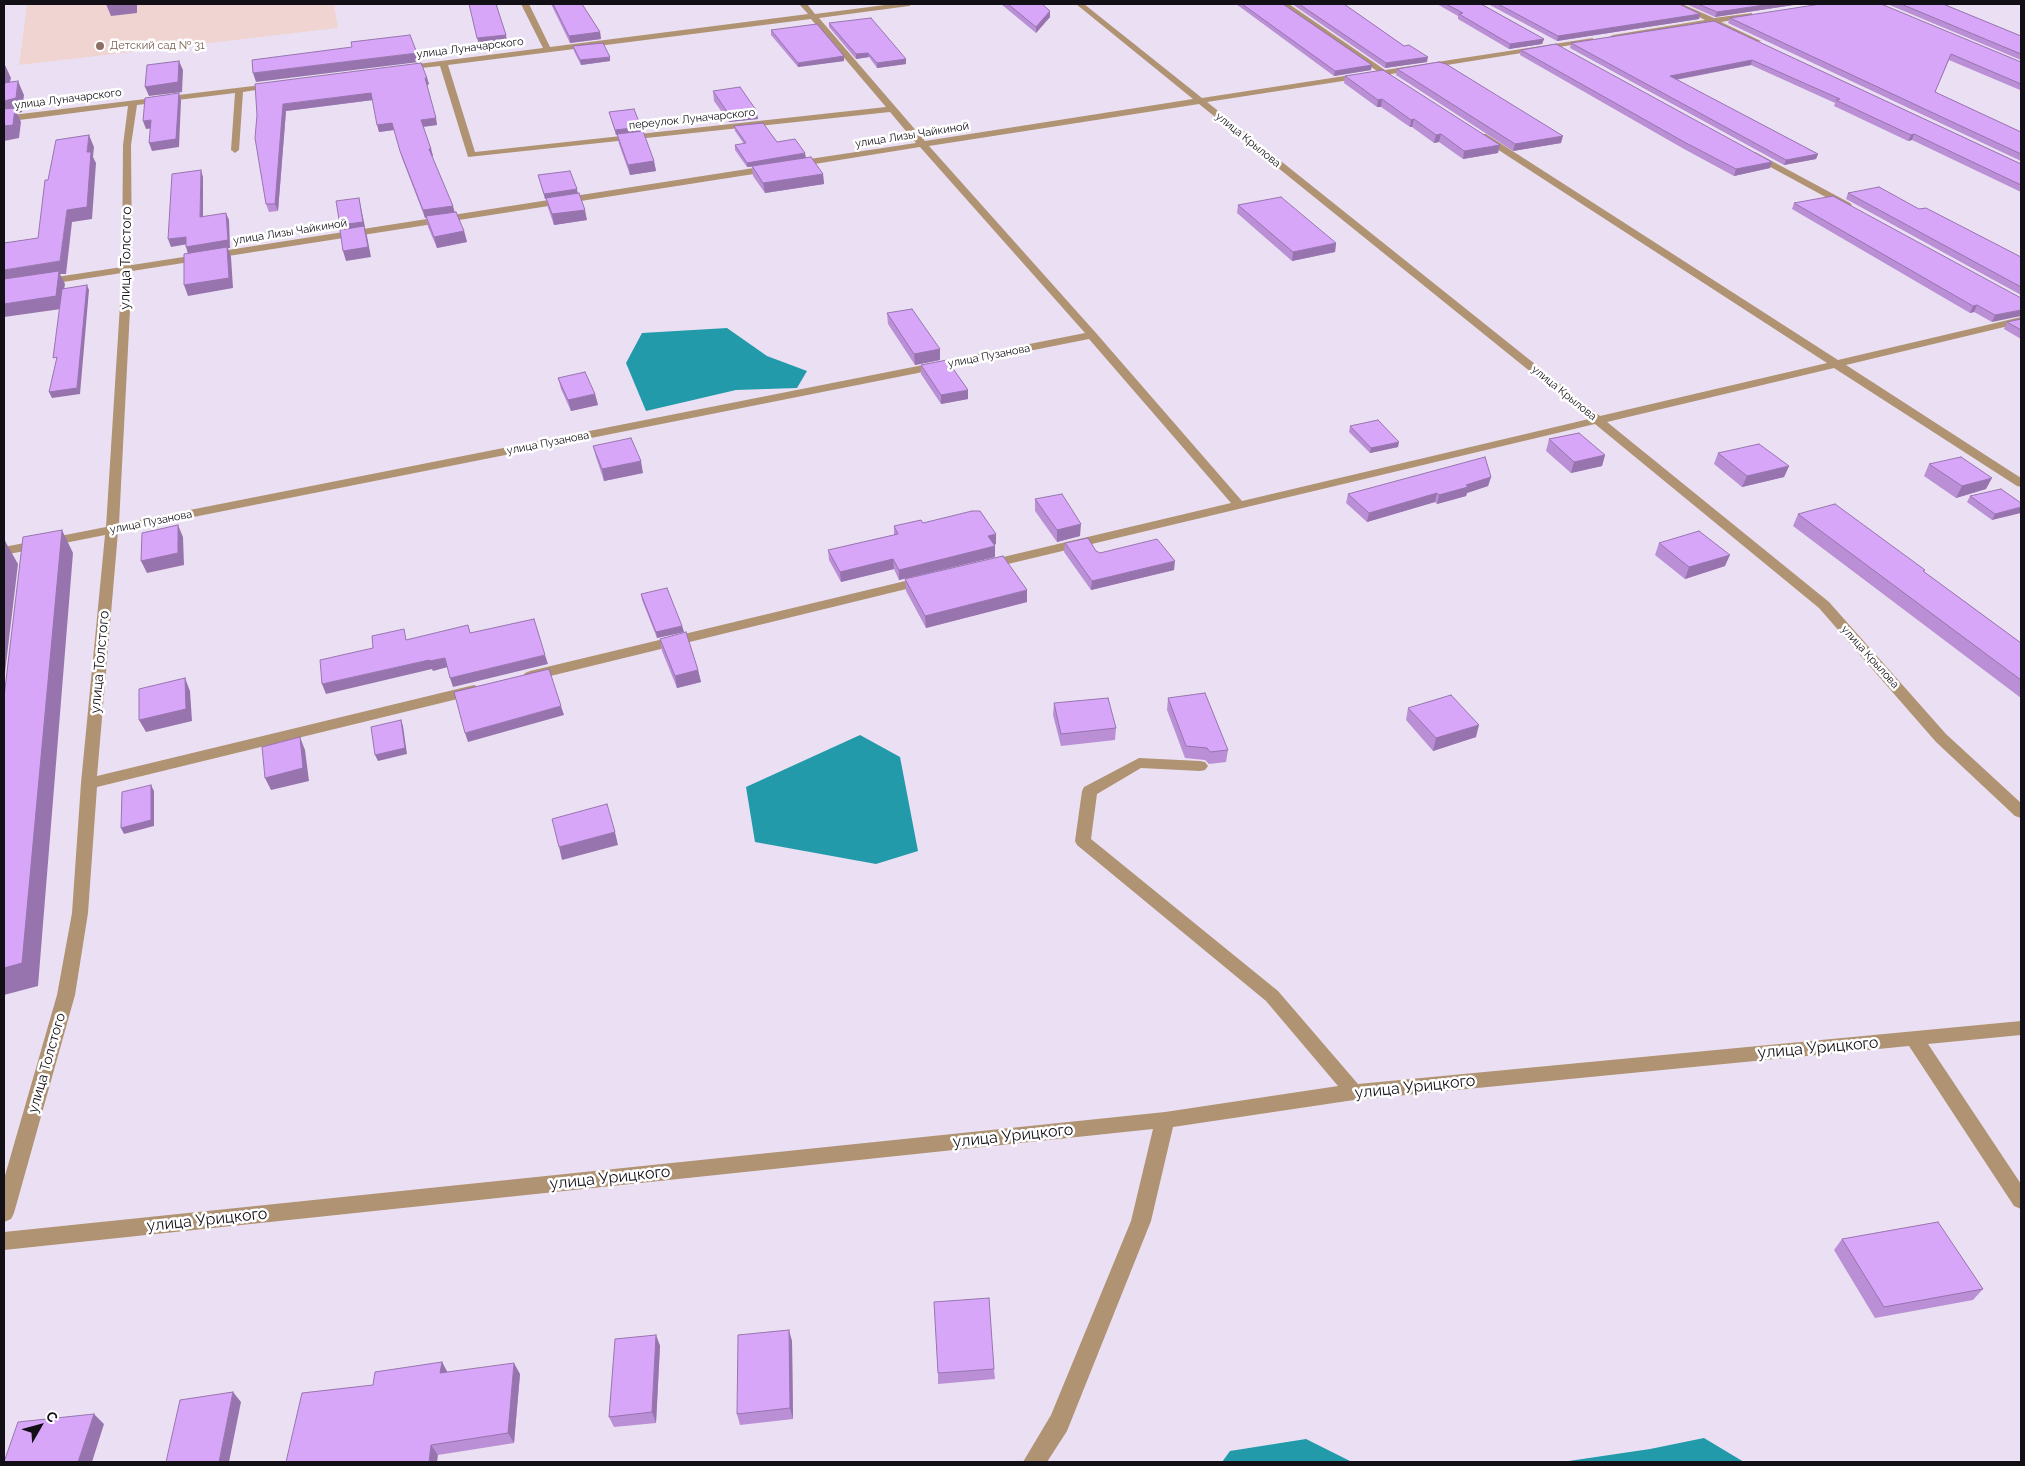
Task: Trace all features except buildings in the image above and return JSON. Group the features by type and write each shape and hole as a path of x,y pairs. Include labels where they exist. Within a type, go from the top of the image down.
{"street":[{"path":"525,4 547,49"},
{"path":"803,4 922,145 1092,335 1238,504"},
{"name":"улица Луначарского","path":"394,69 909,4"},
{"name":"улица Крылова","path":"1080,4 1729,526 1824,605 1941,738 2021,812"},
{"path":"1284,4 1401,83"},
{"path":"1677,4 1768,46"},
{"name":"улица Лизы Чайкиной","path":"4,288 1760,14"},
{"path":"1537,36 1571,55"},
{"name":"переулок Луначарского","path":"443,63 471,155 892,109"},
{"name":"улица Луначарского","path":"4,119 288,83"},
{"path":"235,150 239,89"},
{"name":"улица Толстого","path":"4,1213 66,995 80,913 89,783 112,530 127,269 128,145 133,102"},
{"path":"1476,132 1834,365 2021,483"},
{"path":"1744,149 1857,210"},
{"path":"978,568 1238,504 1598,421 2021,320"},
{"name":"улица Пузанова","path":"4,551 28,551 112,530 1092,335"},
{"path":"514,680 939,577"},
{"path":"89,783 485,687"},
{"path":"1200,766 1139,763 1090,791 1083,842 1272,996 1354,1092"},
{"name":"улица Урицкого","path":"4,1241 1165,1120 1354,1092 2021,1028"},
{"path":"1914,1039 2021,1200"},
{"path":"1034,1462 1059,1423 1141,1221 1165,1120"}],"shaded area":[{"name":"Детский сад № 31","path":"27,4 334,4 338,28 19,65"}],"water":[{"path":"727,328 767,356 807,371 797,388 736,390 646,411 626,363 642,333"},
{"path":"860,735 900,757 918,851 876,864 755,842 746,787"},
{"path":"1704,1438 1744,1462 1562,1462 1650,1449"},
{"path":"1306,1439 1352,1462 1222,1462 1230,1451"}],"place":[{"name":"Детский сад № 31","path":"100,46"}]}
